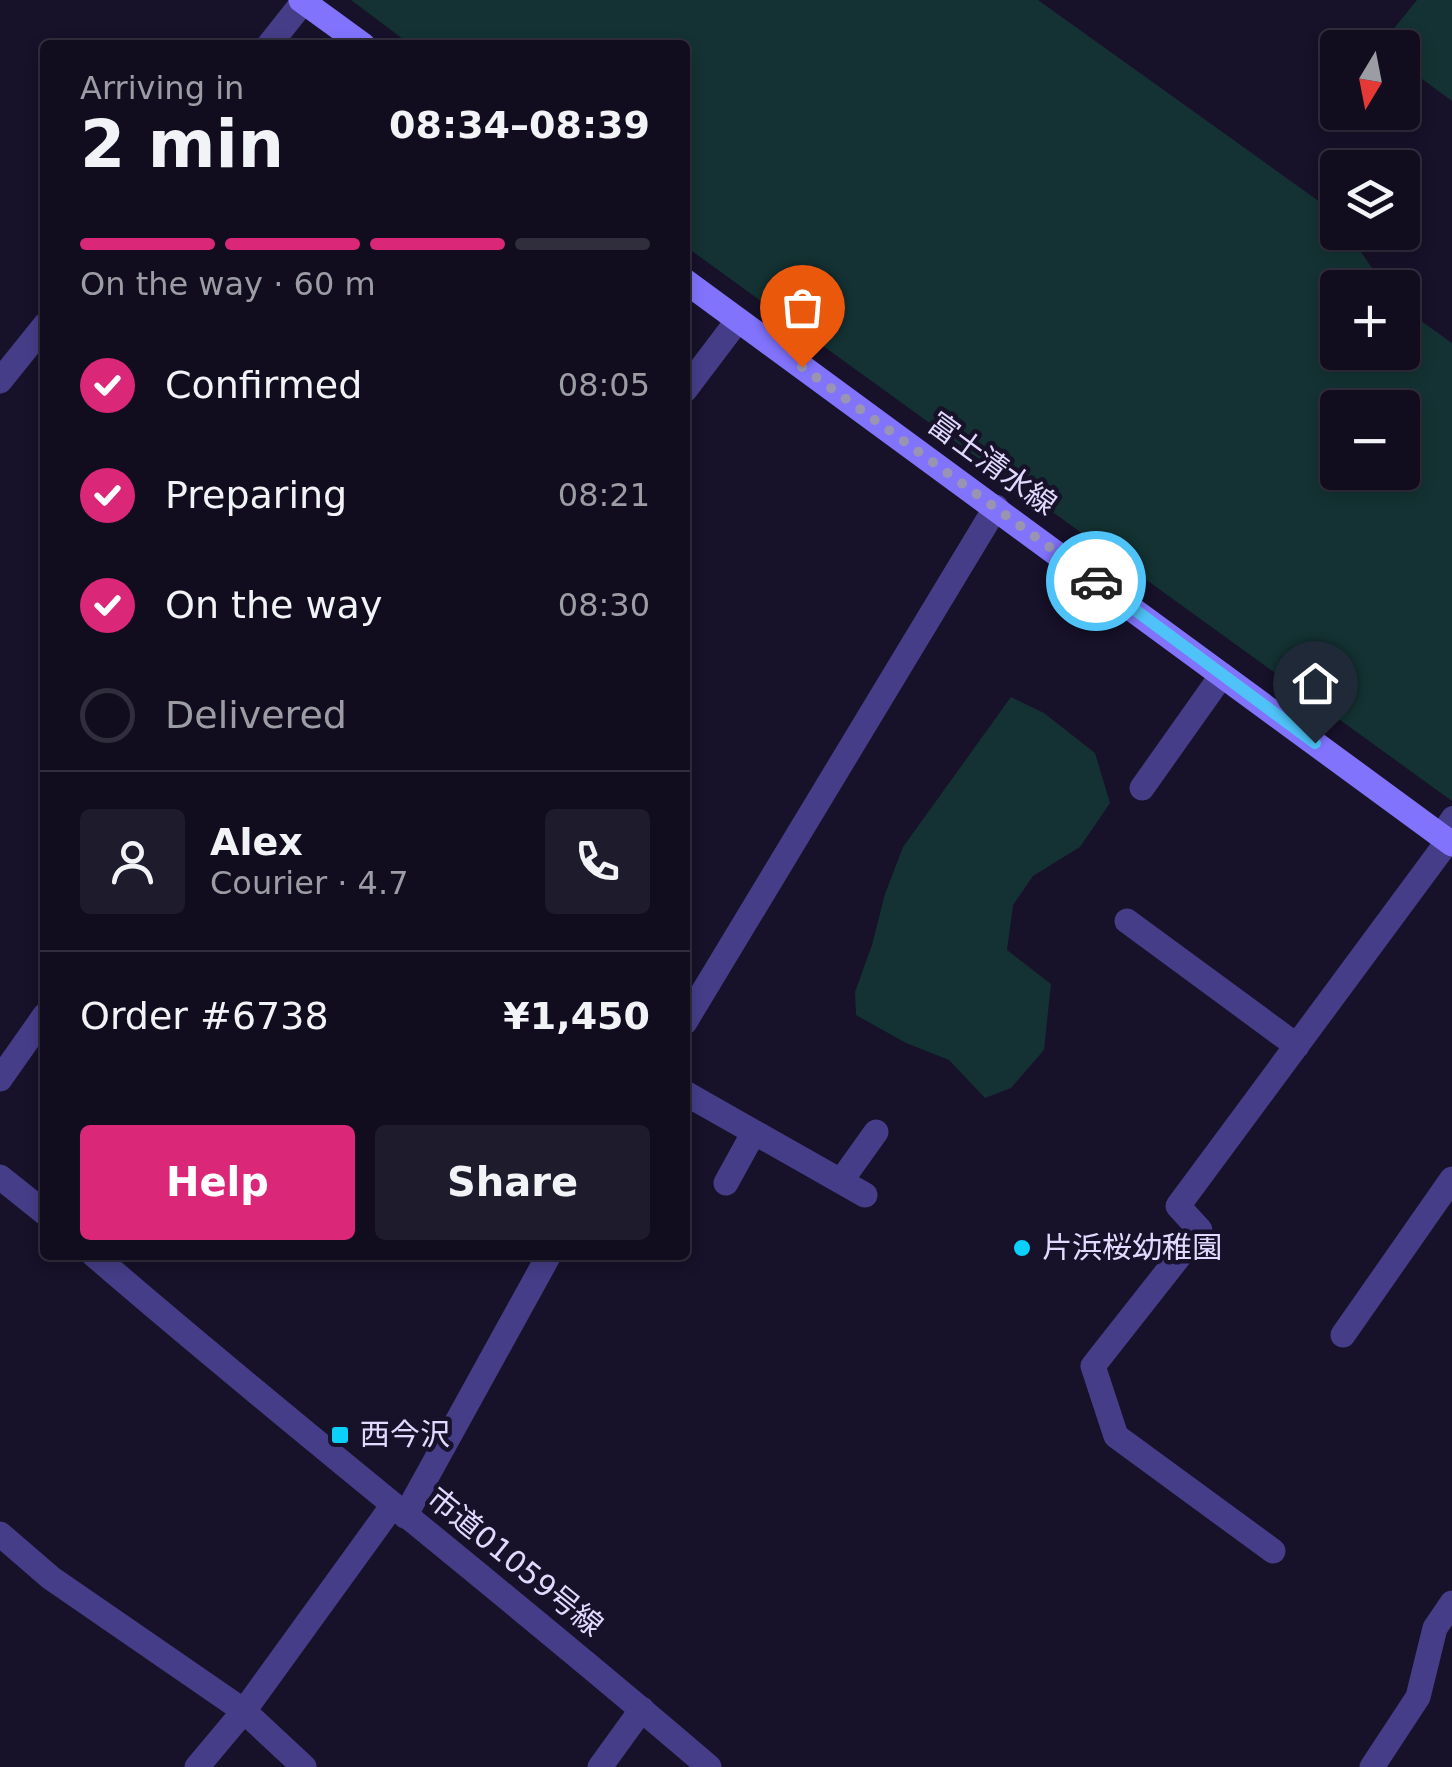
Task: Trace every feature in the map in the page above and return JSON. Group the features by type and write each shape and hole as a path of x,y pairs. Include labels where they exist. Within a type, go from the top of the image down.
{"main road":[{"path":"302,1 356,40"},
{"name":"富士清水線","path":"690,285 1222,674 1448,834"}],"street":[{"path":"273,40 302,1"},
{"path":"690,383 738,320"},
{"path":"0,381 40,340"},
{"path":"690,1014 996,507"},
{"path":"1142,788 1222,674"},
{"path":"1272,1551 1116,1436 1093,1366 1200,1230 1178,1206 1448,834"},
{"path":"1127,921 1296,1046"},
{"path":"0,1080 40,1022"},
{"path":"690,1097 865,1195"},
{"path":"726,1183 754,1132"},
{"path":"841,1181 876,1132"},
{"path":"0,1177 40,1209"},
{"path":"1343,1334 1452,1178"},
{"name":"市道01059号線","path":"100,1260 710,1767"},
{"path":"197,1767 399,1510 547,1260"},
{"path":"0,1534 51,1578 244,1711 304,1767"},
{"path":"1372,1767 1418,1698 1435,1628 1452,1603"},
{"path":"600,1767 642,1708"}],"green space":[{"path":"351,0 1038,0 1320,202 1320,250 1360,250 1373,270 1320,270 1320,370 1420,370 1420,320 1452,343 1452,801 690,250 690,40 404,40"},
{"path":"1417,0 1452,0 1452,101 1420,77 1420,30 1393,30"},
{"path":"1011,697 1044,713 1095,753 1110,803 1080,847 1033,876 1013,905 1007,950 1051,984 1044,1050 1011,1088 985,1098 949,1060 906,1043 856,1015 855,992 903,847"}],"way so far":[{"path":"802,367 1096,581"}],"place":[{"name":"片浜桜幼稚園","path":"1022,1248"},
{"name":"西今沢","path":"340,1435"}],"route":[{"path":"1096,581 1315,743"}]}
